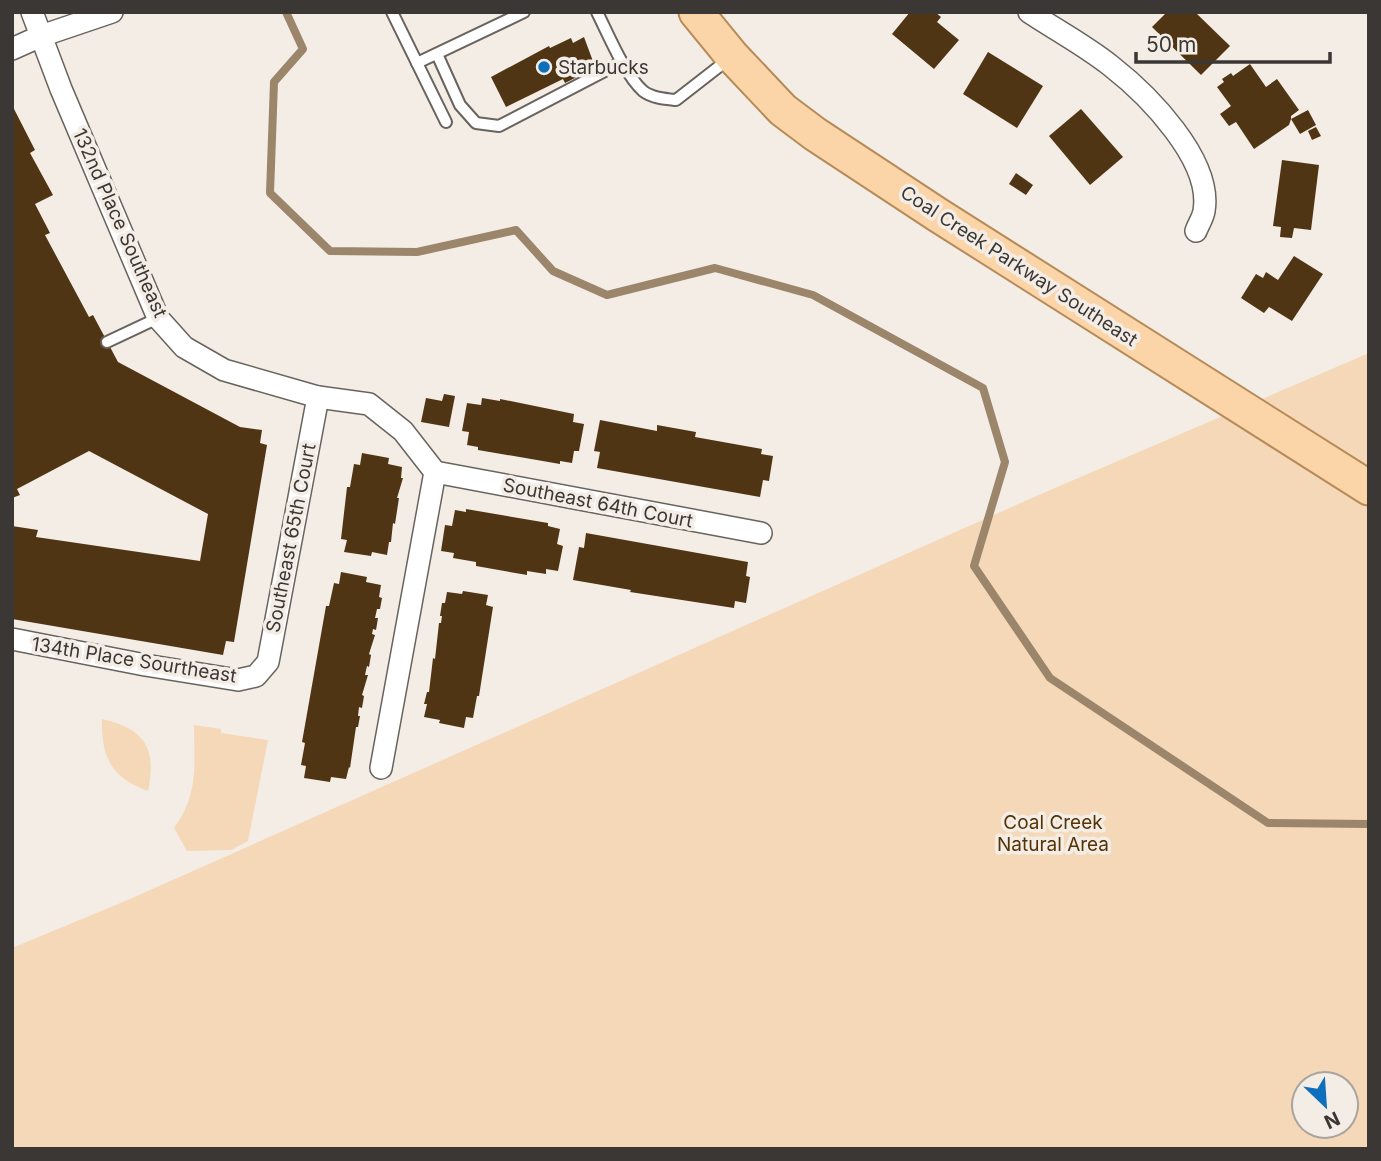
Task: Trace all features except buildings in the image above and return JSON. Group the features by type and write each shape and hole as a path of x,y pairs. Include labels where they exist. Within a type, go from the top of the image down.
{"main road":[{"name":"Coal Creek Parkway Southeast","path":"696,12 732,57 783,110 815,134 937,215 1369,488"}],"street":[{"name":"132nd Place Southeast","path":"32,12 61,89 158,318 184,347 224,370 318,397 369,404 403,430 435,472"},
{"path":"12,49 41,36 112,12"},
{"path":"1029,12 1108,63 1139,89 1185,146 1202,187 1204,211 1196,231"},
{"name":"Southeast 65th Court","path":"256,676 268,662 318,397"},
{"path":"381,768 435,472"},
{"name":"Southeast 64th Court","path":"435,472 761,533"},
{"name":"134th Place Sourtheast","path":"12,639 238,680 256,676"}],"lane":[{"path":"392,12 446,122"},
{"path":"417,63 524,12"},
{"path":"597,12 622,62 643,91 660,98 676,100 732,57"},
{"path":"437,54 460,105 476,123 499,125 622,62"},
{"path":"107,342 158,318"}],"green space":[{"name":"Coal Creek Natural Area","path":"1369,353 1369,1149 12,1149 12,948 123,902 1041,494"},
{"path":"102,719 129,728 144,743 151,763 148,791 125,780 111,765 104,745"},
{"path":"194,725 221,729 221,733 268,740 248,841 231,850 187,851 174,828 188,803 191,791"}],"waterway":[{"path":"286,12 303,49 274,82 270,193 330,251 417,252 516,230 553,271 607,295 715,268 813,295 983,388 1005,462 974,566 1050,678 1268,823 1369,824"}],"place":[{"name":"Starbucks","path":"544,67"}]}
